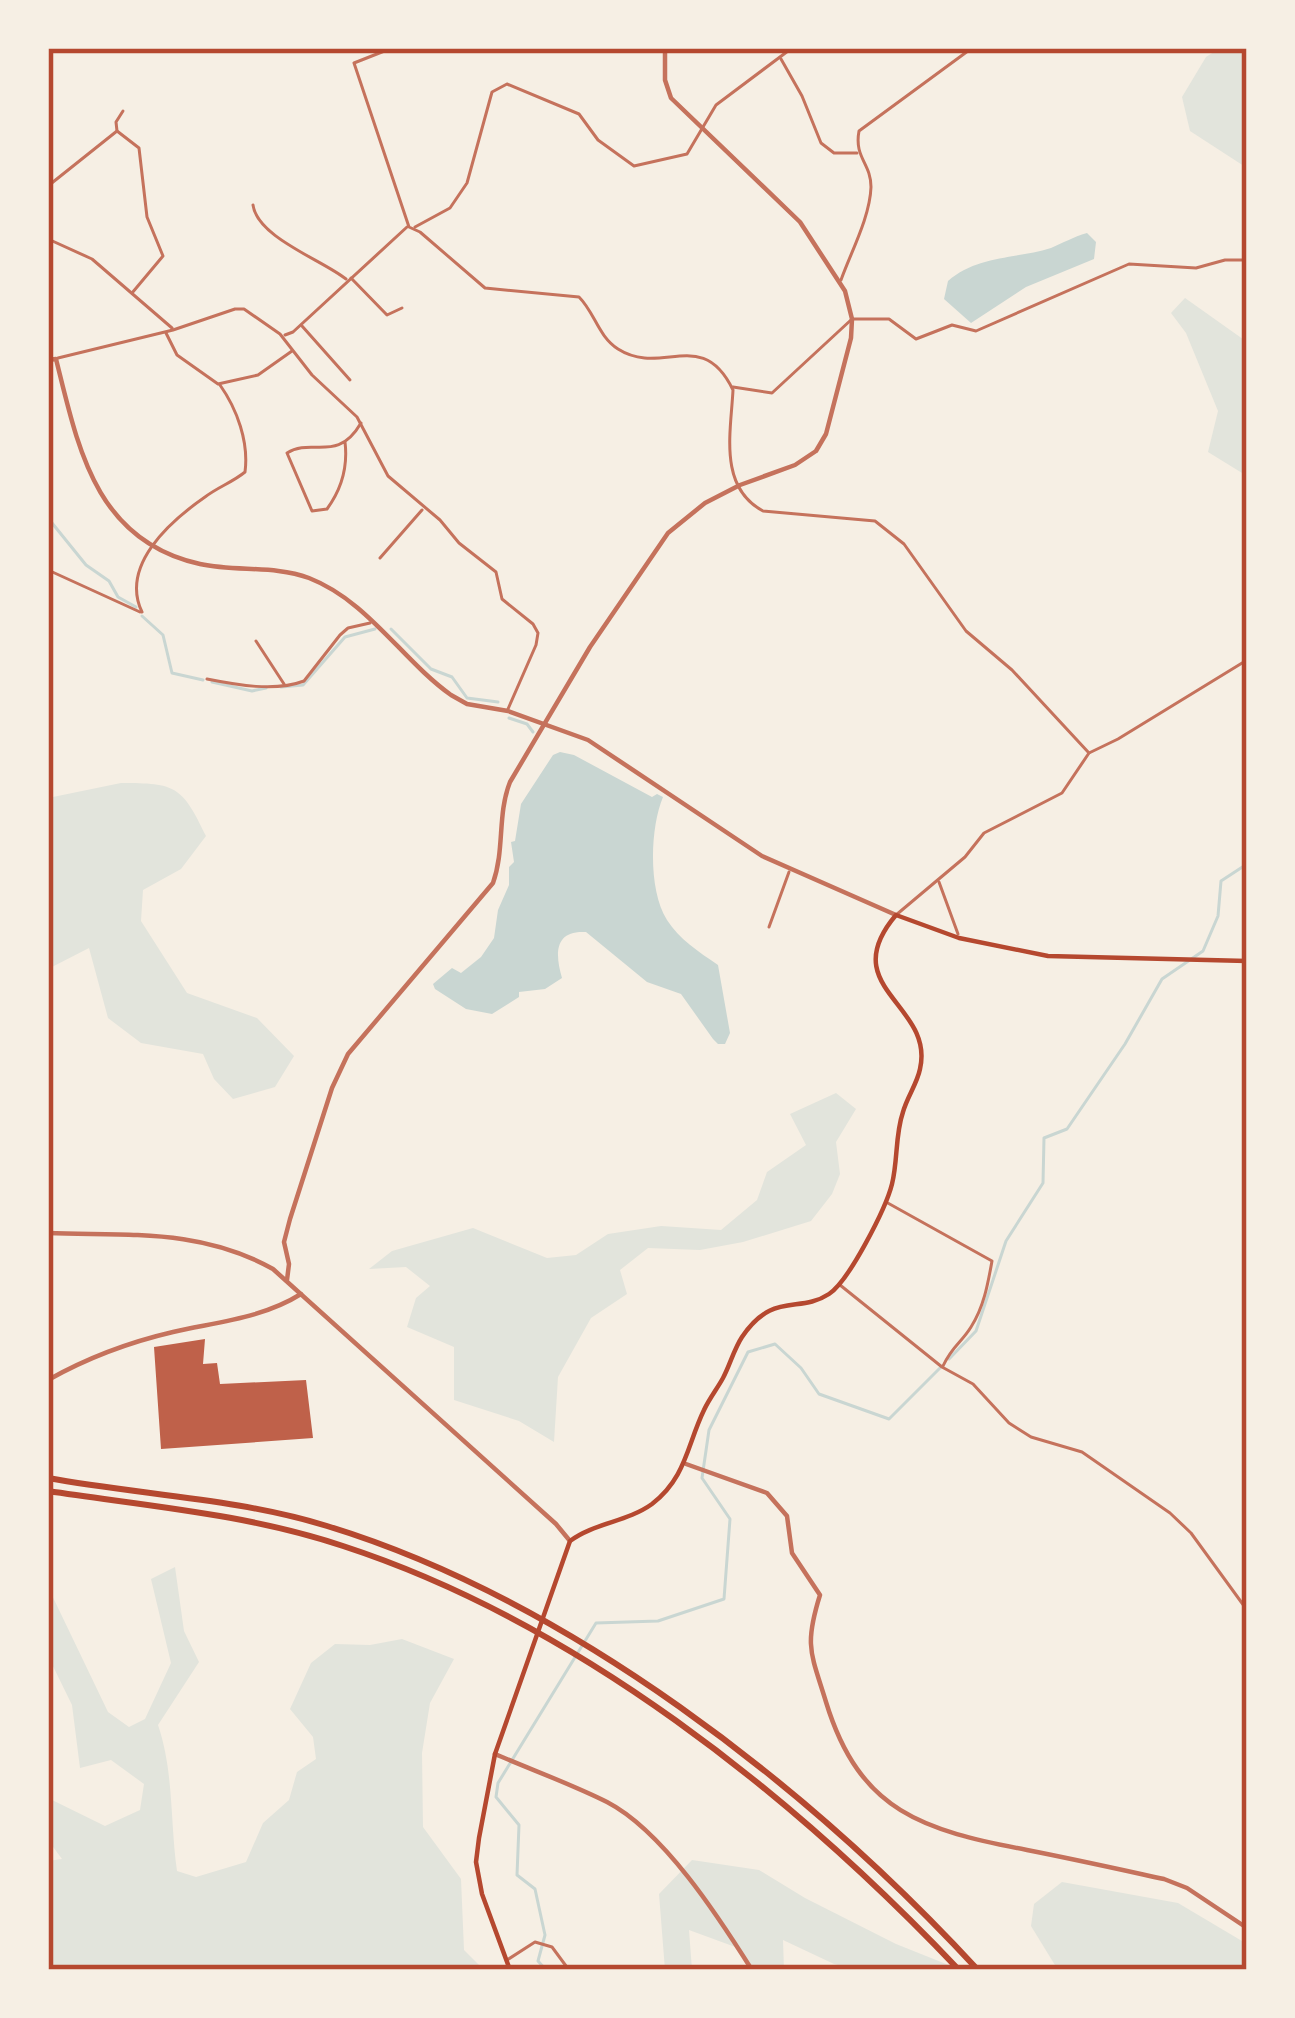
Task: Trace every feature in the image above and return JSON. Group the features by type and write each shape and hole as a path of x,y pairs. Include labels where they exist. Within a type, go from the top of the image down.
{"highway":[{"path":"48,1478 290,1516 403,1552 503,1599 663,1698 790,1792 903,1893 978,1970"},
{"path":"48,1491 233,1517 305,1534 409,1570 498,1611 656,1709 782,1803 883,1893 959,1970"}],"main road":[{"path":"510,1970 482,1894 476,1862 495,1754 570,1541 655,1502 686,1464 705,1408 741,1338 767,1312 828,1295 840,1285 886,1202 903,1109 921,1068 912,1028 874,970 874,947 896,915 958,938 1048,956 1247,961"}],"street":[{"path":"287,1280 284,1242 332,1088 360,1036 494,883 501,854 502,803 510,782 590,647 658,543 692,512 740,485 805,460 820,446 838,392 852,319 840,282 800,222 671,98 665,86 665,48"},
{"path":"280,334 301,325 395,235 450,208 467,183 492,92 507,84 579,113 598,140 634,166 687,154 716,105 792,48"},
{"path":"840,282 871,189 857,153 860,131 972,48"},
{"path":"387,50 354,62 411,227 484,289 575,295 585,302 600,332 621,351 650,359 694,353 717,368 731,387 728,454 748,502 763,511 875,521 904,544 966,631 1012,670 1089,753"},
{"path":"780,58 821,143 834,153 857,153"},
{"path":"123,111 117,131 139,148 148,221 163,251 161,262 132,293"},
{"path":"48,186 117,131"},
{"path":"253,205 256,217 272,232 305,257 349,280 387,315 402,308"},
{"path":"48,239 92,259 173,329"},
{"path":"731,387 772,393 852,319 889,319 916,339 952,325 976,331 1129,264 1196,268 1247,260"},
{"path":"508,711 538,633 502,599 496,572 388,476 361,424 280,334 244,309 52,359 85,467 124,523 153,546 199,564 308,578 374,622 466,704 508,711 588,740 730,837 790,870 896,915 965,857 984,833 1062,793 1089,753 1247,660"},
{"path":"301,325 350,380"},
{"path":"48,570 142,612 135,598 139,565 200,500 245,472 246,450 237,414 220,385 177,355 166,331"},
{"path":"220,385 258,375 293,350"},
{"path":"345,442 346,470 331,505 312,511 287,453 295,447 322,449 345,442 361,424"},
{"path":"380,558 424,508"},
{"path":"207,679 245,686 304,681 348,628 374,622"},
{"path":"256,641 284,684"},
{"path":"769,927 790,870"},
{"path":"938,880 954,915 958,938"},
{"path":"886,1202 992,1261 976,1318 942,1367"},
{"path":"48,1233 184,1238 220,1244 249,1256 287,1280 570,1541"},
{"path":"840,1285 942,1367 973,1384 1010,1423 1031,1437 1082,1452 1170,1513 1191,1533 1247,1610"},
{"path":"48,1380 98,1355 168,1333 257,1315 301,1294"},
{"path":"686,1464 767,1493 787,1516 792,1553 820,1595 809,1646 835,1730 854,1768 884,1797 937,1830 1164,1879 1187,1888 1247,1928"},
{"path":"495,1754 609,1803 644,1827 668,1852 752,1970"},
{"path":"507,1960 535,1942 560,1953 568,1970"}],"shaded area":[{"path":"1220,48 1247,48 1247,168 1190,131 1182,97 1206,57"},
{"path":"1087,233 1096,242 1094,259 1026,287 971,323 944,299 948,281 972,266 1051,248"},
{"path":"1185,298 1247,342 1247,476 1208,452 1218,411 1186,333 1171,313"},
{"path":"560,752 652,797 663,797 654,842 657,892 672,927 718,965 730,1033 725,1044 713,1039 681,994 647,982 586,932 562,939 558,960 562,978 545,989 519,992 519,997 492,1014 466,1009 435,989 433,984 452,968 461,973 481,957 494,938 514,862 511,842 515,841 521,804 553,755"},
{"path":"121,783 154,784 175,791 198,819 206,836 181,869 143,890 141,921 187,993 257,1018 294,1056 275,1087 233,1099 214,1079 203,1054 141,1043 108,1018 89,948 48,969 48,798"},
{"path":"836,1093 856,1109 836,1142 840,1174 832,1194 811,1221 700,1250 648,1248 620,1270 627,1294 591,1318 558,1377 554,1442 519,1421 454,1400 454,1347 407,1327 416,1298 430,1286 406,1267 369,1269 392,1251 473,1228 547,1258 576,1255 608,1234 661,1226 721,1230 757,1200 767,1172 806,1145 790,1114"},
{"path":"175,1567 184,1631 199,1662 158,1725 169,1779 177,1871 196,1877 246,1862 263,1823 289,1800 297,1772 316,1759 313,1737 290,1709 311,1663 335,1644 370,1645 402,1639 454,1659 430,1703 422,1753 423,1827 461,1879 464,1950 484,1970 48,1970 48,1861 62,1859 48,1840 48,1798 105,1826 140,1810 144,1784 111,1760 80,1768 72,1705 48,1656 48,1587 108,1712 129,1727 145,1719 171,1663 151,1579"},
{"path":"692,1860 759,1870 896,1944 961,1970 858,1970 783,1940 784,1970 751,1970 738,1948 689,1930 692,1970 665,1970 659,1894"},
{"path":"1062,1882 1178,1903 1247,1944 1247,1970 1058,1970 1031,1926 1034,1904"}],"building":[{"path":"205,1339 203,1364 217,1363 220,1384 306,1380 313,1438 161,1449 154,1347"}],"waterway":[{"path":"48,518 86,565 109,581 118,597 136,607"},
{"path":"142,616 163,635 172,673 203,680"},
{"path":"281,687 303,685 345,637 375,629"},
{"path":"391,629 431,669 452,677 467,698 498,702"},
{"path":"212,682 252,691 266,688"},
{"path":"509,718 527,724 533,732"},
{"path":"949,1359 976,1331 1006,1241 1043,1183 1044,1138 1067,1129 1162,979 1203,951 1218,916 1221,881 1247,864"},
{"path":"546,1970 538,1961 545,1935 535,1889 517,1875 519,1825 496,1797 498,1783 596,1623 658,1621 724,1599 730,1519 702,1478 709,1430 748,1352 775,1344 801,1368 819,1394 889,1419 942,1366"}]}
